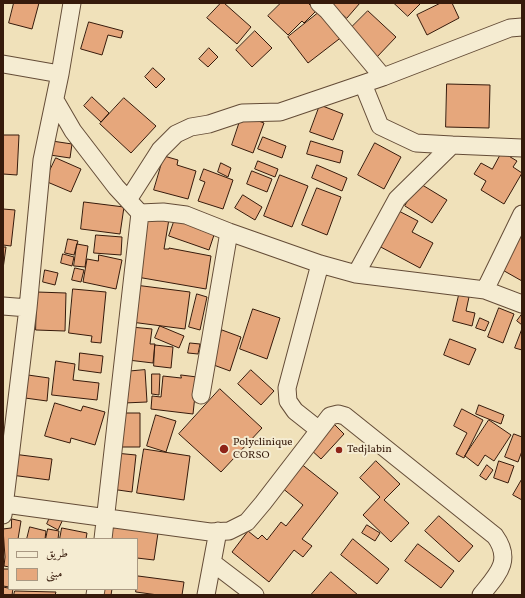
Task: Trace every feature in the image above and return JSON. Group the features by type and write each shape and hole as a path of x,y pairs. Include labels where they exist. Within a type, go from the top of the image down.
{"street":[{"path":"72,3 60,74 42,160 28,308 4,509 106,518 210,532 229,531 247,522 330,416 338,414 346,416 495,536 502,546 504,556 500,571 481,595"},
{"path":"319,3 328,10 383,77"},
{"path":"128,200 160,150 176,134 191,127 209,124 242,113 280,112 363,84 516,28 522,16"},
{"path":"3,64 60,74"},
{"path":"363,84 380,126 416,143 522,148"},
{"path":"55,100 73,131 116,188 140,213 103,538"},
{"path":"356,274 397,200 452,145"},
{"path":"140,213 163,212 186,215 228,232 320,264 356,274 485,290 522,304"},
{"path":"485,290 522,214"},
{"path":"201,395 228,232"},
{"path":"319,430 295,411 288,401 287,388 320,264"},
{"path":"3,306 28,308"},
{"path":"206,595 218,531"},
{"path":"213,563 252,594"}],"building":[{"path":"14,3 39,3 32,29 9,23"},
{"path":"221,3 224,3 251,27 237,44 207,18"},
{"path":"281,3 308,3 316,11 304,23 302,21 288,35 268,16"},
{"path":"330,3 360,3 347,18"},
{"path":"394,3 421,3 408,16"},
{"path":"441,3 452,3 459,18 427,35 417,15"},
{"path":"322,10 343,36 308,63 288,37"},
{"path":"368,11 396,37 376,58 348,31"},
{"path":"89,22 123,31 121,38 108,35 102,55 81,49"},
{"path":"255,31 272,48 252,67 236,50"},
{"path":"209,48 218,57 208,67 199,59"},
{"path":"153,68 165,79 156,88 145,77"},
{"path":"447,84 490,85 489,128 446,127"},
{"path":"92,97 109,113 101,122 84,106"},
{"path":"124,98 156,126 131,153 100,124"},
{"path":"320,105 343,114 333,140 310,132"},
{"path":"242,115 264,123 253,153 232,145"},
{"path":"3,135 19,135 17,175 3,174"},
{"path":"263,137 286,146 282,158 258,149"},
{"path":"52,141 72,144 70,158 50,155"},
{"path":"311,141 343,151 340,163 307,154"},
{"path":"375,143 401,157 384,189 358,175"},
{"path":"502,152 517,161 513,167 522,173 504,204 481,190 486,181 474,174 481,163 492,169"},
{"path":"164,156 178,160 177,165 196,171 188,199 154,190"},
{"path":"56,158 81,169 71,192 45,181"},
{"path":"258,161 278,169 275,177 255,169"},
{"path":"221,163 231,168 228,177 218,172"},
{"path":"317,165 347,178 342,191 312,178"},
{"path":"204,169 233,180 223,209 198,201 205,182 200,180"},
{"path":"252,171 272,179 267,192 247,184"},
{"path":"280,175 308,186 292,227 264,216"},
{"path":"419,183 447,200 432,223 405,206"},
{"path":"317,188 341,197 327,235 302,225"},
{"path":"243,195 262,207 255,220 235,208"},
{"path":"84,202 124,207 120,234 81,229"},
{"path":"3,209 15,210 11,246 3,245"},
{"path":"395,209 418,221 412,232 433,243 420,268 377,245"},
{"path":"146,215 169,219 164,249 169,248 211,256 206,289 137,277"},
{"path":"175,219 215,232 209,250 169,236"},
{"path":"522,230 522,281 499,268"},
{"path":"96,235 122,237 121,255 94,253"},
{"path":"68,239 78,241 74,255 65,253"},
{"path":"77,244 88,246 85,267 74,266"},
{"path":"3,247 6,247 3,269"},
{"path":"63,254 74,257 72,266 61,263"},
{"path":"99,255 122,260 116,289 83,282 87,259 98,261"},
{"path":"75,268 84,270 81,282 72,280"},
{"path":"45,270 58,273 55,285 43,282"},
{"path":"135,285 190,292 185,329 131,322"},
{"path":"73,289 106,292 101,343 91,342 92,336 69,333"},
{"path":"37,292 66,293 65,331 36,330"},
{"path":"197,294 207,297 200,330 189,327"},
{"path":"459,295 469,297 466,311 475,313 472,326 453,321"},
{"path":"499,308 514,314 503,343 488,337"},
{"path":"253,309 280,318 267,359 240,349"},
{"path":"522,314 522,325 517,321"},
{"path":"480,318 489,322 485,331 476,328"},
{"path":"160,326 184,336 179,348 155,338"},
{"path":"131,327 152,329 150,344 155,344 153,363 128,360"},
{"path":"522,329 522,350 515,348"},
{"path":"222,330 241,337 230,371 211,364"},
{"path":"450,339 476,349 469,365 444,355"},
{"path":"190,343 200,344 198,354 188,353"},
{"path":"155,345 173,347 171,368 154,366"},
{"path":"80,353 103,356 101,373 79,370"},
{"path":"56,361 75,364 73,380 99,383 97,400 52,395"},
{"path":"145,370 147,402 124,403 123,372"},
{"path":"251,370 274,391 261,405 238,384"},
{"path":"152,374 160,374 159,395 152,394"},
{"path":"28,375 49,378 47,401 25,398"},
{"path":"181,375 197,377 193,414 151,409 152,396 161,397 163,376 181,378"},
{"path":"220,389 262,428 221,472 179,434"},
{"path":"55,403 81,411 83,406 105,412 95,445 71,438 70,443 45,436"},
{"path":"479,405 504,415 501,424 476,414"},
{"path":"462,409 483,420 464,458 456,454 467,433 454,426"},
{"path":"119,413 140,413 140,447 119,447"},
{"path":"156,415 176,421 166,452 147,446"},
{"path":"489,420 511,435 494,461 485,455 478,466 465,456"},
{"path":"332,422 344,434 321,459 309,448"},
{"path":"514,434 522,437 522,451 518,462 505,457"},
{"path":"144,449 190,456 184,500 137,493"},
{"path":"115,453 136,455 132,492 111,489"},
{"path":"13,454 52,459 49,480 11,475"},
{"path":"376,461 400,484 384,500 409,523 391,542 363,515 380,497 360,478"},
{"path":"499,461 514,466 508,483 494,478"},
{"path":"300,463 338,493 302,539 312,546 303,557 294,550 269,582 232,552 248,531 258,539 262,535 267,540 281,522 286,526 303,505 281,487"},
{"path":"487,465 493,470 486,480 480,476"},
{"path":"522,479 522,500 513,495"},
{"path":"53,511 64,517 58,530 47,524"},
{"path":"439,516 473,546 459,562 425,531"},
{"path":"12,519 21,521 18,538 8,538 8,567 4,566 5,557 3,529 11,528"},
{"path":"367,525 380,533 375,541 362,533"},
{"path":"108,526 158,533 154,560 138,558 138,538 106,538"},
{"path":"30,527 46,531 45,538 27,538"},
{"path":"62,528 87,533 86,538 60,538"},
{"path":"48,529 59,531 58,538 46,538"},
{"path":"353,539 389,569 377,584 341,555"},
{"path":"418,544 454,571 441,588 405,561"},
{"path":"3,569 8,569 8,587 3,586"},
{"path":"331,572 358,595 311,595"},
{"path":"138,576 184,582 182,595 158,595 136,592 136,590 138,590"},
{"path":"3,587 8,588 8,590 13,590 12,595 3,595"},
{"path":"99,590 112,590 111,595 100,595"},
{"path":"15,591 56,592 55,595 14,595"}],"place":[{"name":"Polyclinique CORSO","path":"224,449"},
{"name":"Tedjlabin","path":"339,450"}]}
